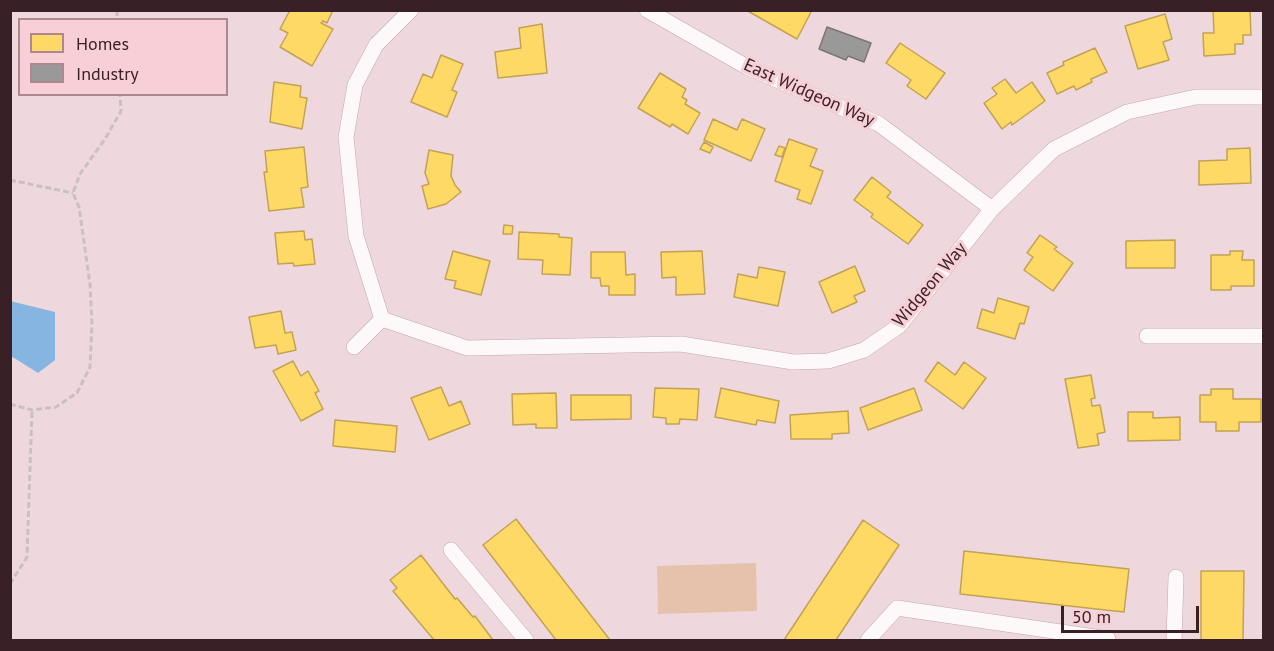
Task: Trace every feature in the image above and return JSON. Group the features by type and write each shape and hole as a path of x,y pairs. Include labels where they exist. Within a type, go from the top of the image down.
{"street":[{"path":"354,347 382,319 356,236 346,137 355,85 376,45 411,10"},
{"name":"East Widgeon Way","path":"647,10 747,67 879,124 992,209"},
{"name":"Widgeon Way","path":"382,319 467,348 681,344 793,362 828,361 864,350 899,326 992,209 1054,149 1127,112 1196,97 1263,97"},
{"path":"1147,336 1263,336"},
{"path":"451,550 526,640"},
{"path":"1174,640 1176,577"},
{"path":"868,640 897,608 1108,640"}],"path":[{"path":"10,404 32,410 56,407 77,393 90,367 92,325 90,284 79,207 73,193 80,174 105,139 121,111 120,96"},
{"path":"10,180 73,193"},
{"path":"10,584 27,556 32,410"}],"shaded area":[{"path":"756,563 757,611 658,614 657,566"}],"water":[{"path":"10,301 55,312 55,360 38,373 11,356"}],"building: Homes":[{"path":"290,10 333,10 327,23 323,21 321,23 333,29 312,66 280,47 288,33 280,29"},
{"path":"746,10 812,10 797,39"},
{"path":"1213,10 1250,10 1251,35 1243,35 1243,44 1235,44 1235,54 1204,56 1203,33 1214,33"},
{"path":"1165,14 1172,39 1163,42 1169,60 1138,69 1125,26"},
{"path":"542,24 547,73 498,78 495,52 521,48 519,28"},
{"path":"900,43 945,73 926,99 907,86 911,80 886,63"},
{"path":"1095,48 1107,72 1091,79 1092,82 1076,90 1074,86 1057,94 1047,73 1064,65 1063,62"},
{"path":"441,55 463,64 452,90 457,92 447,117 411,102 423,74 432,78"},
{"path":"660,73 686,89 682,97 687,100 685,104 700,113 688,134 672,124 670,127 638,108"},
{"path":"1005,79 1016,93 1032,82 1045,101 1012,125 1011,122 1002,129 984,103 997,94 992,88"},
{"path":"274,82 301,86 300,97 307,98 302,129 270,122"},
{"path":"713,119 737,130 742,119 765,129 751,161 704,140"},
{"path":"789,139 817,149 810,166 823,171 811,204 797,199 800,190 775,181"},
{"path":"704,142 713,147 710,153 700,149"},
{"path":"779,146 785,148 782,157 775,155"},
{"path":"304,147 308,187 301,188 304,207 269,211 264,172 267,172 265,151"},
{"path":"1250,148 1251,183 1199,185 1199,161 1227,160 1227,149"},
{"path":"429,150 453,155 451,176 461,192 446,204 428,209 422,186 429,184 425,173"},
{"path":"872,177 891,192 887,197 923,225 908,244 871,217 873,214 854,200"},
{"path":"504,225 513,226 512,234 503,234"},
{"path":"304,231 305,240 312,239 315,264 294,266 293,263 278,264 275,233"},
{"path":"519,232 559,234 559,237 572,238 570,275 542,274 543,260 518,259"},
{"path":"1040,235 1057,247 1054,249 1073,263 1053,291 1024,270 1033,257 1027,253"},
{"path":"1175,240 1175,268 1126,268 1126,241"},
{"path":"453,251 490,261 481,295 454,288 456,281 445,279"},
{"path":"702,251 705,294 676,295 676,277 662,278 661,252"},
{"path":"1230,251 1243,251 1242,260 1254,260 1254,286 1231,286 1231,290 1211,290 1211,255 1230,255"},
{"path":"591,252 625,252 626,275 635,274 635,295 609,295 609,286 601,286 600,278 591,278"},
{"path":"855,266 865,291 854,296 857,302 832,313 819,282"},
{"path":"759,267 785,272 778,306 734,297 738,274 757,278"},
{"path":"998,298 1029,307 1024,324 1020,323 1015,339 977,328 982,309 994,313"},
{"path":"281,311 285,333 292,332 296,350 278,354 276,345 255,348 249,317"},
{"path":"293,361 301,376 308,371 319,391 315,393 323,409 301,421 273,371"},
{"path":"938,362 955,375 964,362 986,378 963,409 925,381"},
{"path":"1091,375 1095,398 1091,399 1092,406 1100,405 1105,432 1097,434 1099,445 1078,448 1065,379"},
{"path":"441,387 449,406 461,401 470,424 429,440 411,398"},
{"path":"655,388 699,389 697,420 680,419 679,424 666,424 666,418 653,417"},
{"path":"721,388 779,401 775,423 757,420 756,425 715,417"},
{"path":"914,388 922,410 868,430 860,408"},
{"path":"1211,389 1233,389 1233,399 1261,399 1261,422 1239,422 1239,431 1216,431 1216,422 1200,422 1200,395 1211,395"},
{"path":"556,393 557,428 536,428 536,424 513,425 512,394"},
{"path":"571,395 631,395 631,419 571,420"},
{"path":"848,411 849,433 832,434 832,439 791,439 790,415"},
{"path":"1128,412 1153,412 1153,418 1180,417 1180,440 1128,441"},
{"path":"335,420 397,426 395,452 333,446"},
{"path":"516,519 610,640 556,640 483,545"},
{"path":"863,520 899,545 836,640 784,640"},
{"path":"964,551 1129,569 1124,612 960,594"},
{"path":"421,555 455,599 457,598 473,617 475,616 493,640 434,640 393,591 397,588 390,580"},
{"path":"1201,571 1244,571 1243,640 1201,640"}],"building: Industry":[{"path":"827,27 871,43 864,62 848,56 846,60 819,49"}]}
